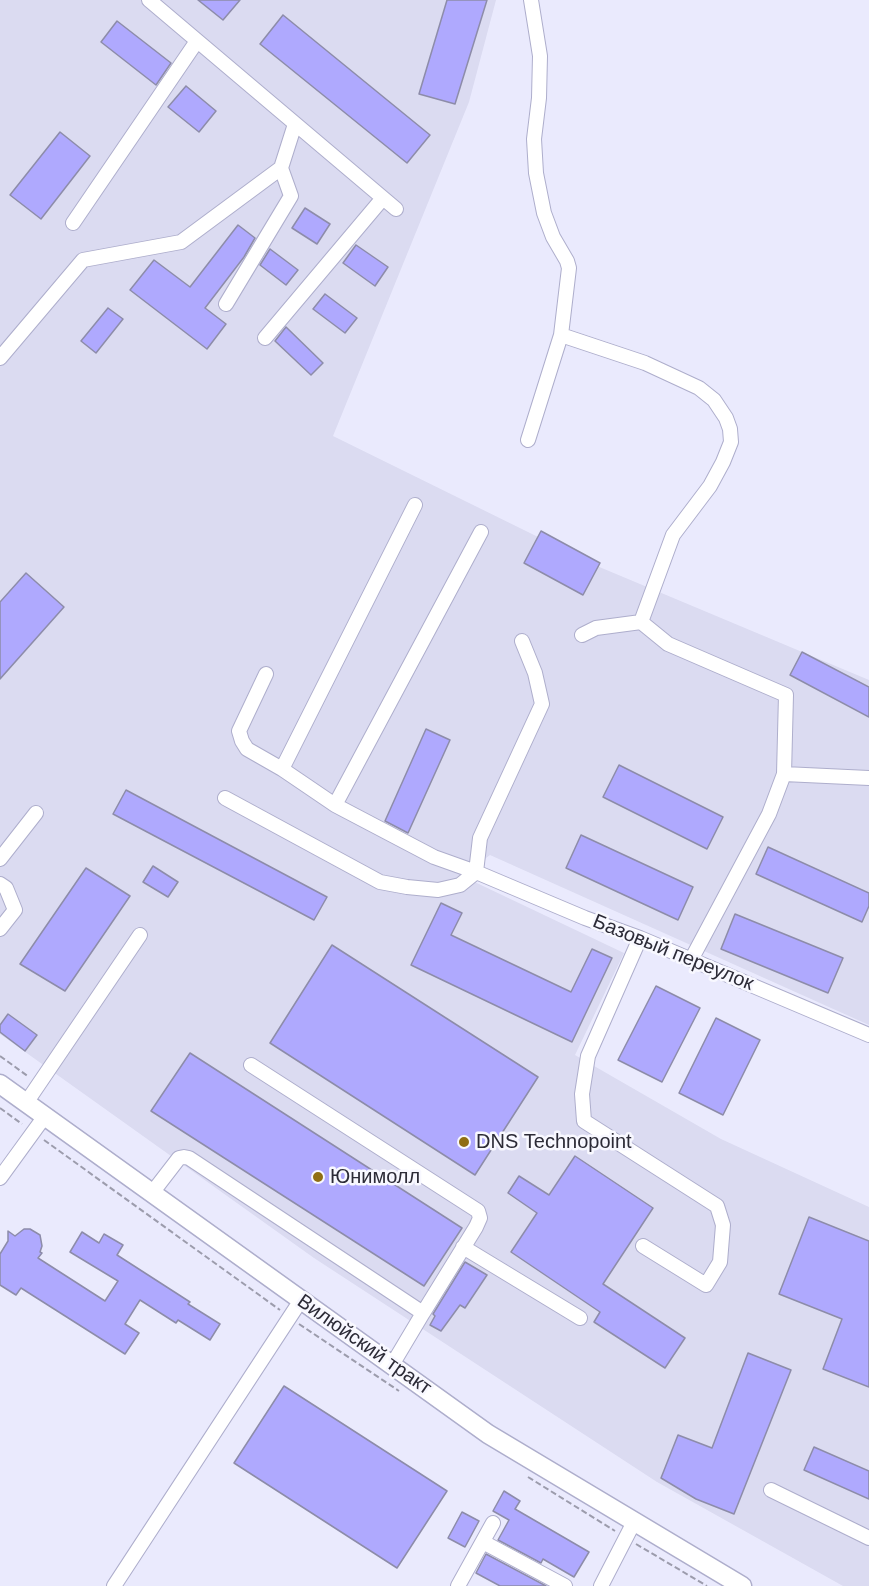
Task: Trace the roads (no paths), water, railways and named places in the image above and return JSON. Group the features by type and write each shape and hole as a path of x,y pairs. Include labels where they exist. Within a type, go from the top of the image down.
{"main road":[{"name":"Вилюйский тракт","path":"0,1084 515,1451 742,1586"}],"street":[{"path":"149,0 396,209"},
{"path":"528,440 561,335 569,268 544,213 536,173 534,139 539,98 540,56 531,0"},
{"path":"73,223 197,40"},
{"path":"0,358 83,260 181,242 281,168 296,124"},
{"path":"226,304 291,196 281,168"},
{"path":"265,338 383,198"},
{"path":"561,335 645,363 699,388 714,400 726,418 730,429 731,442 723,462 710,486 673,535 641,622"},
{"path":"282,770 415,505"},
{"path":"335,805 481,532"},
{"path":"582,635 596,628 641,622 668,644 786,695 784,774 768,814 691,960"},
{"path":"225,798 380,882 438,890 460,885 476,872 480,838 542,704 535,673 522,641"},
{"name":"Базовый переулок","path":"266,674 239,731 242,741 247,749 335,805 434,857 640,938 869,1035"},
{"path":"784,774 869,778"},
{"path":"0,859 36,813"},
{"path":"0,884 6,888 15,910 0,929"},
{"path":"26,1103 141,935"},
{"path":"640,938 588,1056 582,1094 584,1121 717,1206 723,1225 720,1262 706,1285 644,1246"},
{"path":"251,1065 478,1211 480,1218 392,1365"},
{"path":"0,1178 45,1116"},
{"path":"152,1193 179,1158 189,1158 423,1313"},
{"path":"463,1247 580,1318"},
{"path":"114,1586 301,1300"},
{"path":"771,1490 869,1538"},
{"path":"601,1586 634,1522"},
{"path":"458,1586 494,1523"},
{"path":"483,1542 565,1586"}],"place":[{"name":"DNS Technopoint","path":"464,1142"},
{"name":"Юнимолл","path":"318,1177"}]}
